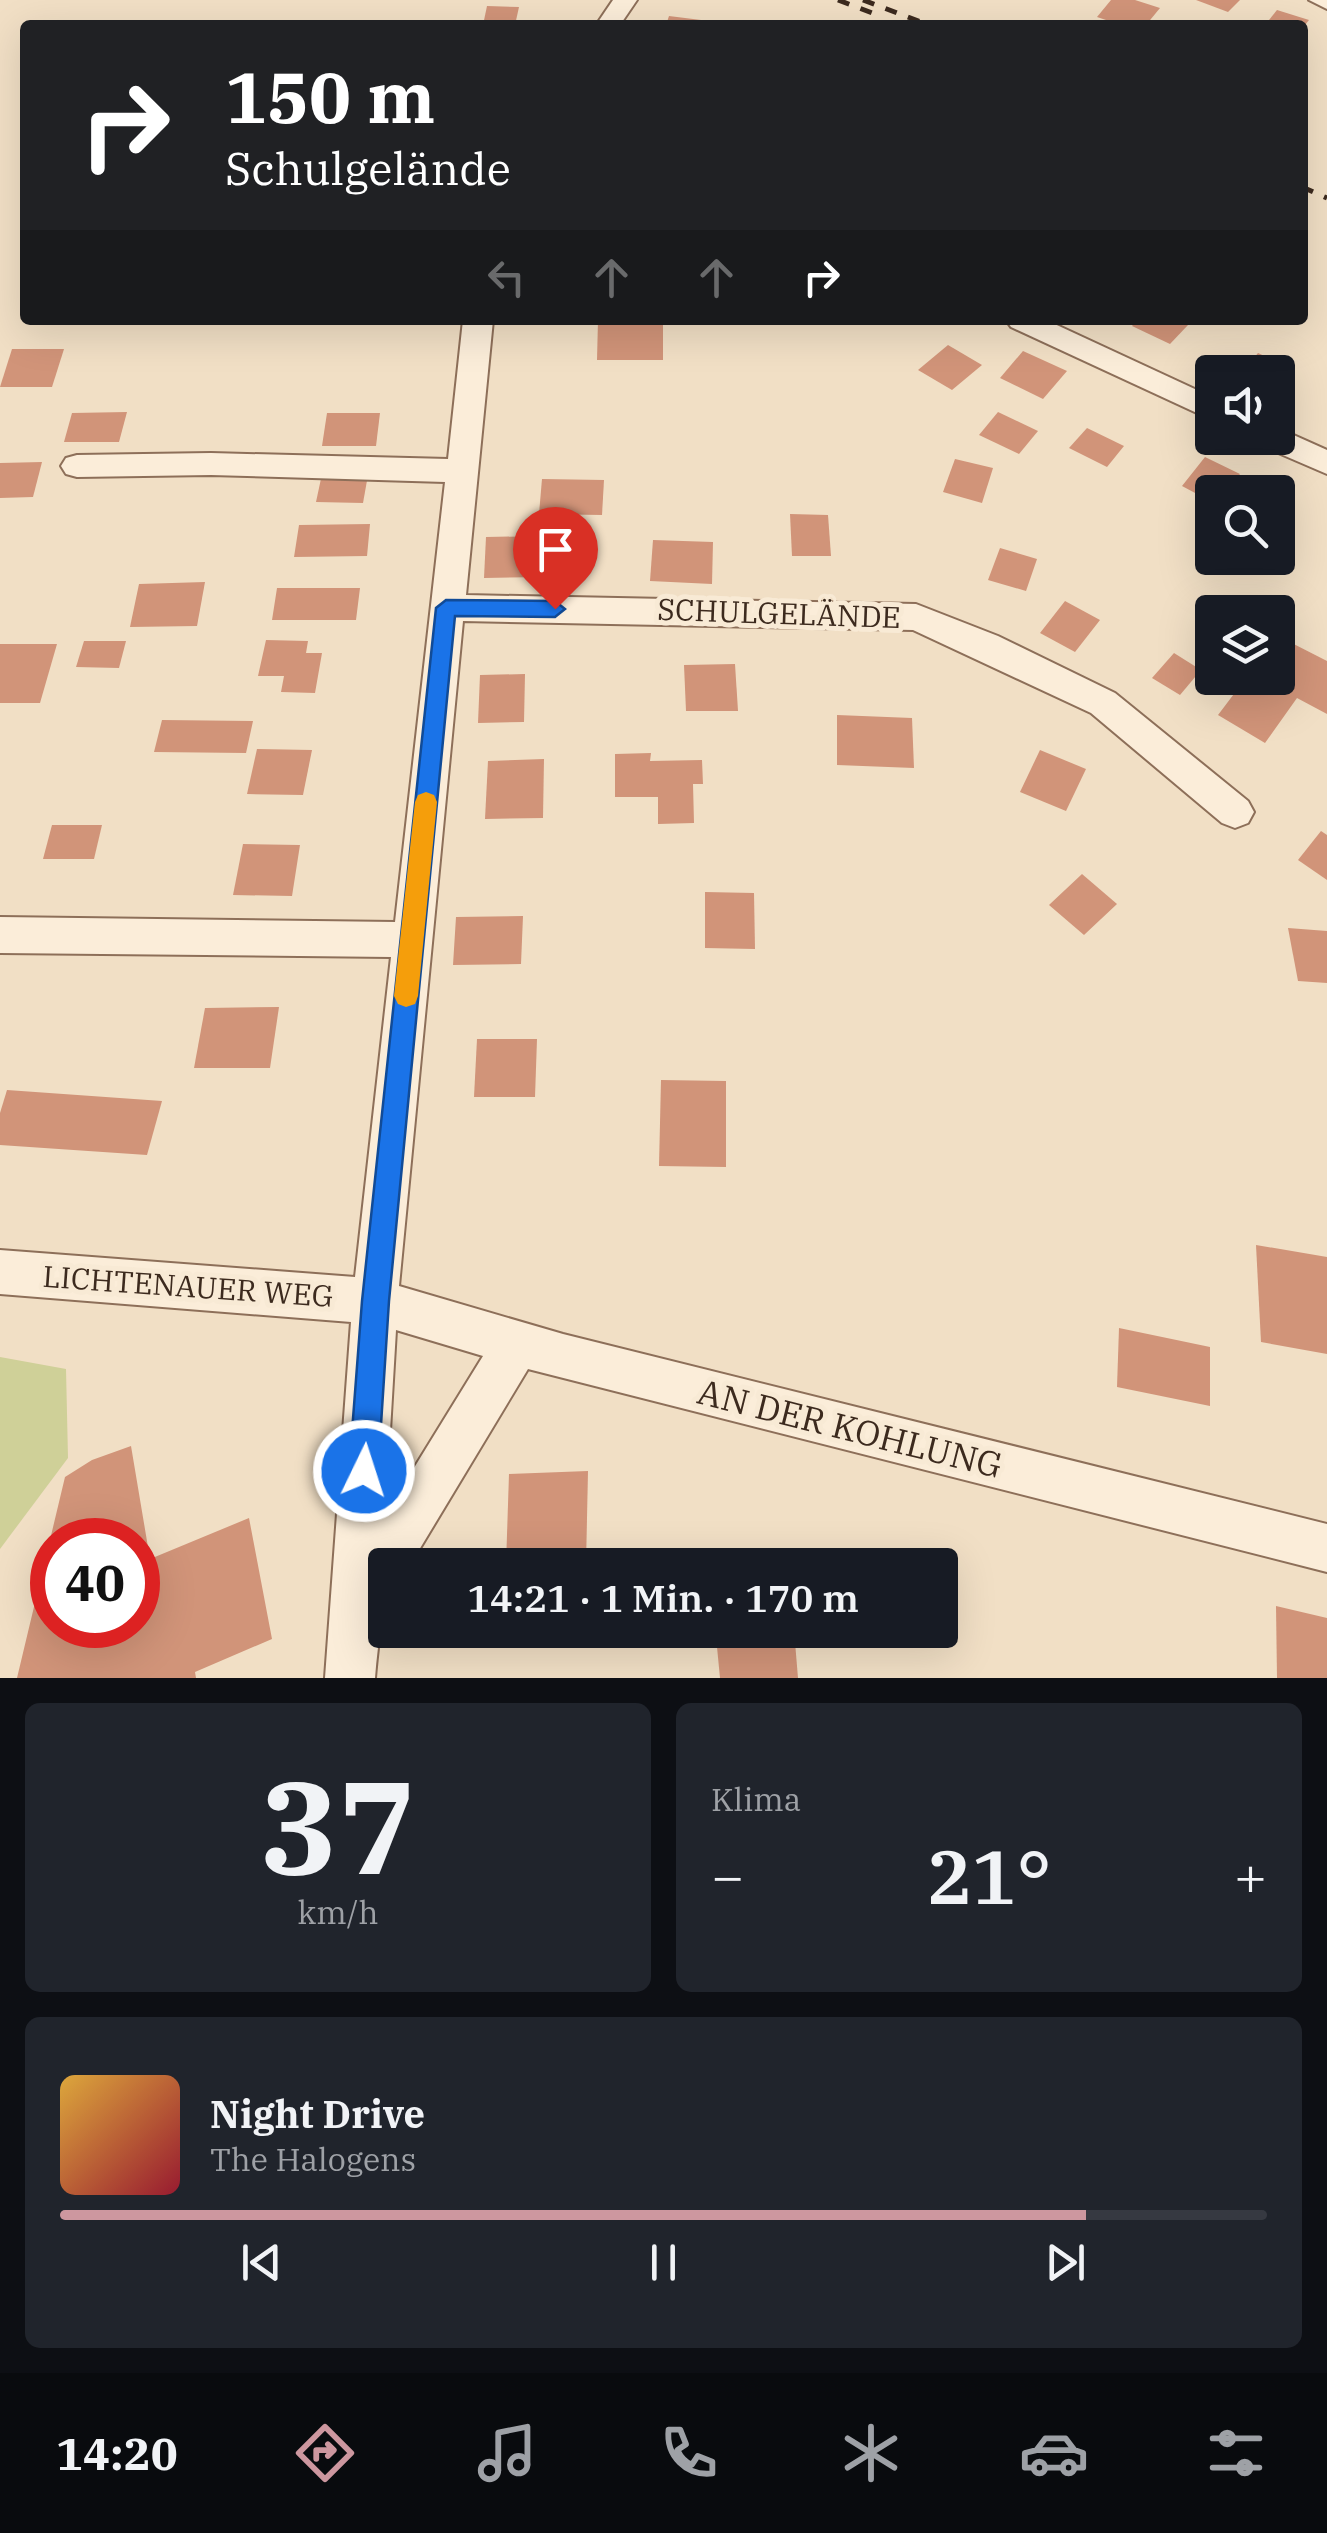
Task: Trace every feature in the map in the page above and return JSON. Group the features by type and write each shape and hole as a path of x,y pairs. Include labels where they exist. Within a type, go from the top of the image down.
{"street":[{"path":"350,1678 375,1301 477,325"},
{"path":"1032,325 1195,401"},
{"path":"1295,448 1327,463"},
{"path":"77,466 211,464 460,470"},
{"name":"SCHULGELÄNDE","path":"446,608 809,612 916,618 986,646 1103,703 1235,812"},
{"path":"0,935 412,940"},
{"name":"LICHTENAUER WEG","path":"0,1272 375,1301"},
{"name":"AN DER KOHLUNG","path":"375,1301 518,1344 1327,1548"},
{"path":"354,1610 518,1344"}],"green space":[{"path":"0,1357 66,1369 68,1458 0,1549"}],"building":[{"path":"1111,0 1135,0 1160,8 1150,20 1097,17"},
{"path":"1196,0 1240,0 1228,12"},
{"path":"487,6 519,7 516,20 484,20"},
{"path":"1277,10 1309,20 1308,21 1269,20"},
{"path":"669,16 701,20 668,20"},
{"path":"598,325 663,325 663,360 597,360"},
{"path":"1133,325 1188,325 1170,344"},
{"path":"948,345 982,365 952,390 918,370"},
{"path":"12,349 64,349 52,387 0,387"},
{"path":"1023,351 1067,371 1043,399 1000,378"},
{"path":"127,412 119,442 64,442 72,413"},
{"path":"998,412 1038,431 1019,454 979,435"},
{"path":"327,413 380,413 376,446 322,446"},
{"path":"1087,428 1124,446 1107,467 1069,448"},
{"path":"1205,457 1240,474 1195,475 1195,493 1182,486"},
{"path":"955,459 993,468 982,503 943,492"},
{"path":"42,462 33,497 0,498 0,463"},
{"path":"322,474 368,475 363,503 316,502"},
{"path":"542,479 604,480 602,515 539,514"},
{"path":"790,514 828,515 831,556 792,556"},
{"path":"370,524 367,556 294,557 299,525"},
{"path":"548,536 547,577 484,578 486,537"},
{"path":"653,540 713,542 712,584 650,581"},
{"path":"1000,548 1037,559 1026,591 988,580"},
{"path":"205,582 197,626 130,627 139,584"},
{"path":"277,588 360,588 356,620 272,620"},
{"path":"1065,601 1100,620 1075,652 1040,633"},
{"path":"266,640 308,641 306,653 322,653 315,693 281,692 284,676 258,676"},
{"path":"84,641 126,641 119,668 76,667"},
{"path":"0,644 57,644 40,703 0,703"},
{"path":"1295,645 1327,661 1327,714 1297,698 1265,743 1218,715 1233,695 1295,695"},
{"path":"1174,653 1195,666 1195,677 1180,695 1152,678"},
{"path":"735,664 738,711 686,711 684,665"},
{"path":"525,674 524,722 478,723 480,675"},
{"path":"837,715 912,718 914,768 837,765"},
{"path":"162,720 253,721 246,753 154,752"},
{"path":"257,749 312,750 303,795 247,794"},
{"path":"1040,750 1086,769 1066,811 1020,792"},
{"path":"651,753 650,761 702,760 703,784 693,784 694,823 658,824 658,797 615,797 615,754"},
{"path":"544,759 543,818 485,819 488,761"},
{"path":"52,825 102,825 94,859 43,859"},
{"path":"1321,831 1327,835 1327,880 1298,860"},
{"path":"243,844 300,845 292,896 233,895"},
{"path":"1082,874 1117,904 1084,935 1049,905"},
{"path":"705,892 754,893 755,949 705,948"},
{"path":"523,916 521,964 453,965 456,917"},
{"path":"1288,928 1327,931 1327,983 1298,981"},
{"path":"279,1007 270,1068 194,1068 205,1008"},
{"path":"477,1039 537,1039 535,1097 474,1097"},
{"path":"661,1080 726,1081 726,1167 659,1166"},
{"path":"7,1090 162,1101 147,1155 0,1145 0,1113"},
{"path":"1256,1245 1327,1257 1327,1354 1261,1342"},
{"path":"1119,1328 1210,1347 1210,1406 1117,1387"},
{"path":"131,1446 143,1518 55,1518 65,1477 92,1460"},
{"path":"588,1471 586,1548 507,1548 509,1474"},
{"path":"249,1518 272,1639 195,1672 196,1678 17,1678 30,1624 30,1648 160,1648 160,1555"},
{"path":"1276,1606 1327,1618 1327,1678 1277,1678"},
{"path":"717,1648 796,1648 798,1678 720,1678"}],"railway":[{"path":"838,0 875,14"},
{"path":"863,0 916,20"},
{"path":"1308,190 1327,198"}],"slow traffic":[{"path":"406,996 426,802"}],"route":[{"path":"364,1471 375,1301 446,608 555,609"}]}
